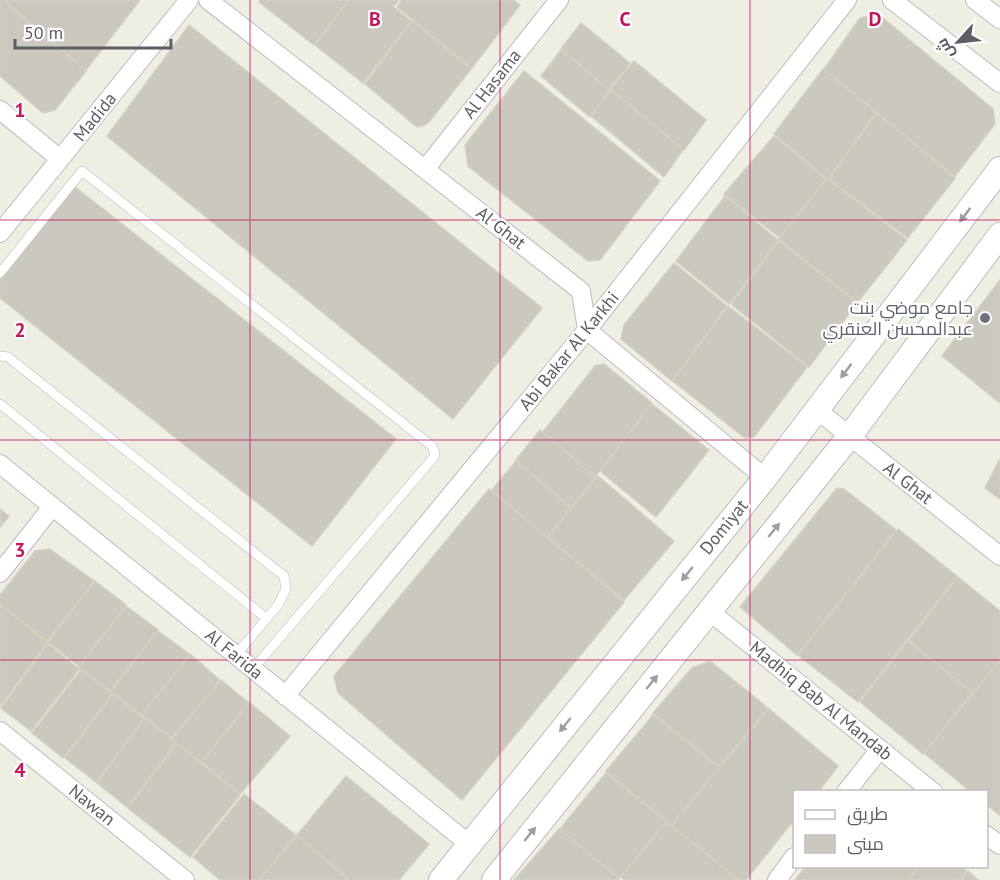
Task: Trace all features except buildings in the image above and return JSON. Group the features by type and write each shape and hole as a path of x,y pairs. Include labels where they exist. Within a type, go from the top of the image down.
{"street":[{"name":"Madida","path":"0,233 189,0"},
{"name":"Al Ghat","path":"208,0 426,168 580,291 587,330"},
{"name":"Abi Bakar Al Karkhi","path":"285,696 587,330 847,0"},
{"path":"892,0 1000,83"},
{"path":"975,0 1000,19"},
{"name":"Al Hasama","path":"426,168 553,2"},
{"path":"0,111 60,159"},
{"name":"Domiyat","path":"441,880 765,478 1000,169"},
{"path":"494,880 849,437 1000,235"},
{"path":"587,330 765,478"},
{"name":"Al Ghat","path":"817,410 1000,556"},
{"name":"Al Farida","path":"0,464 469,844"},
{"path":"0,573 52,507"},
{"name":"Madhiq Bab Al Mandab","path":"709,611 931,790"},
{"name":"Nawan","path":"0,731 177,878"},
{"path":"848,790 880,749"},
{"path":"988,836 1000,845"},
{"path":"777,880 793,860"}],"lane":[{"path":"0,273 82,171 432,446 434,457 253,669"},
{"path":"0,356 8,357 284,576 286,589 278,605 236,655"},
{"path":"0,404 266,618"}],"place":[{"name":"جامع موضي بنت عبدالمحسن العنقري","path":"985,318"}]}
